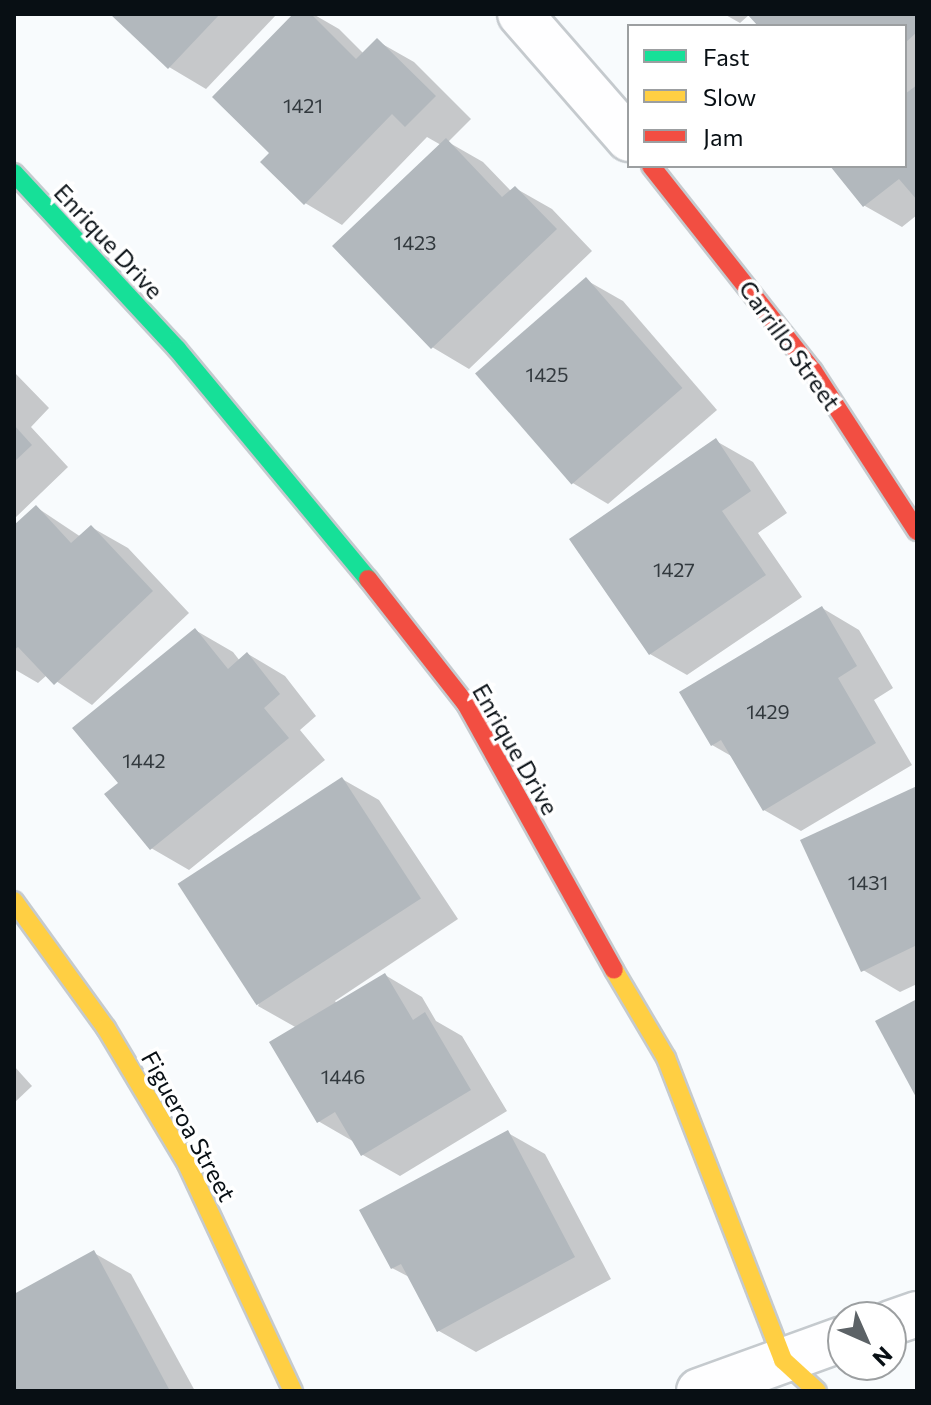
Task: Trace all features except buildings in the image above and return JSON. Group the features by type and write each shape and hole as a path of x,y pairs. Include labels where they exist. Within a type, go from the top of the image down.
{"street":[{"path":"520,14 627,137"},
{"name":"Carrillo Street","path":"653,168 813,371 917,531"},
{"name":"Enrique Drive","path":"14,173 177,349 337,540 466,704 573,900 666,1058 781,1375 817,1391"},
{"name":"Figueroa Street","path":"14,901 106,1028 187,1164 293,1391"},
{"path":"699,1391 781,1375 827,1348"}],"traffic: fast":[{"path":"14,173 177,349 368,579"}],"traffic: slow":[{"path":"14,901 106,1028 187,1164 293,1391"},
{"path":"614,970 666,1058 783,1360 817,1391"}],"traffic: jam":[{"path":"653,168 813,371 917,531"},
{"path":"368,579 466,704 614,970"}]}
